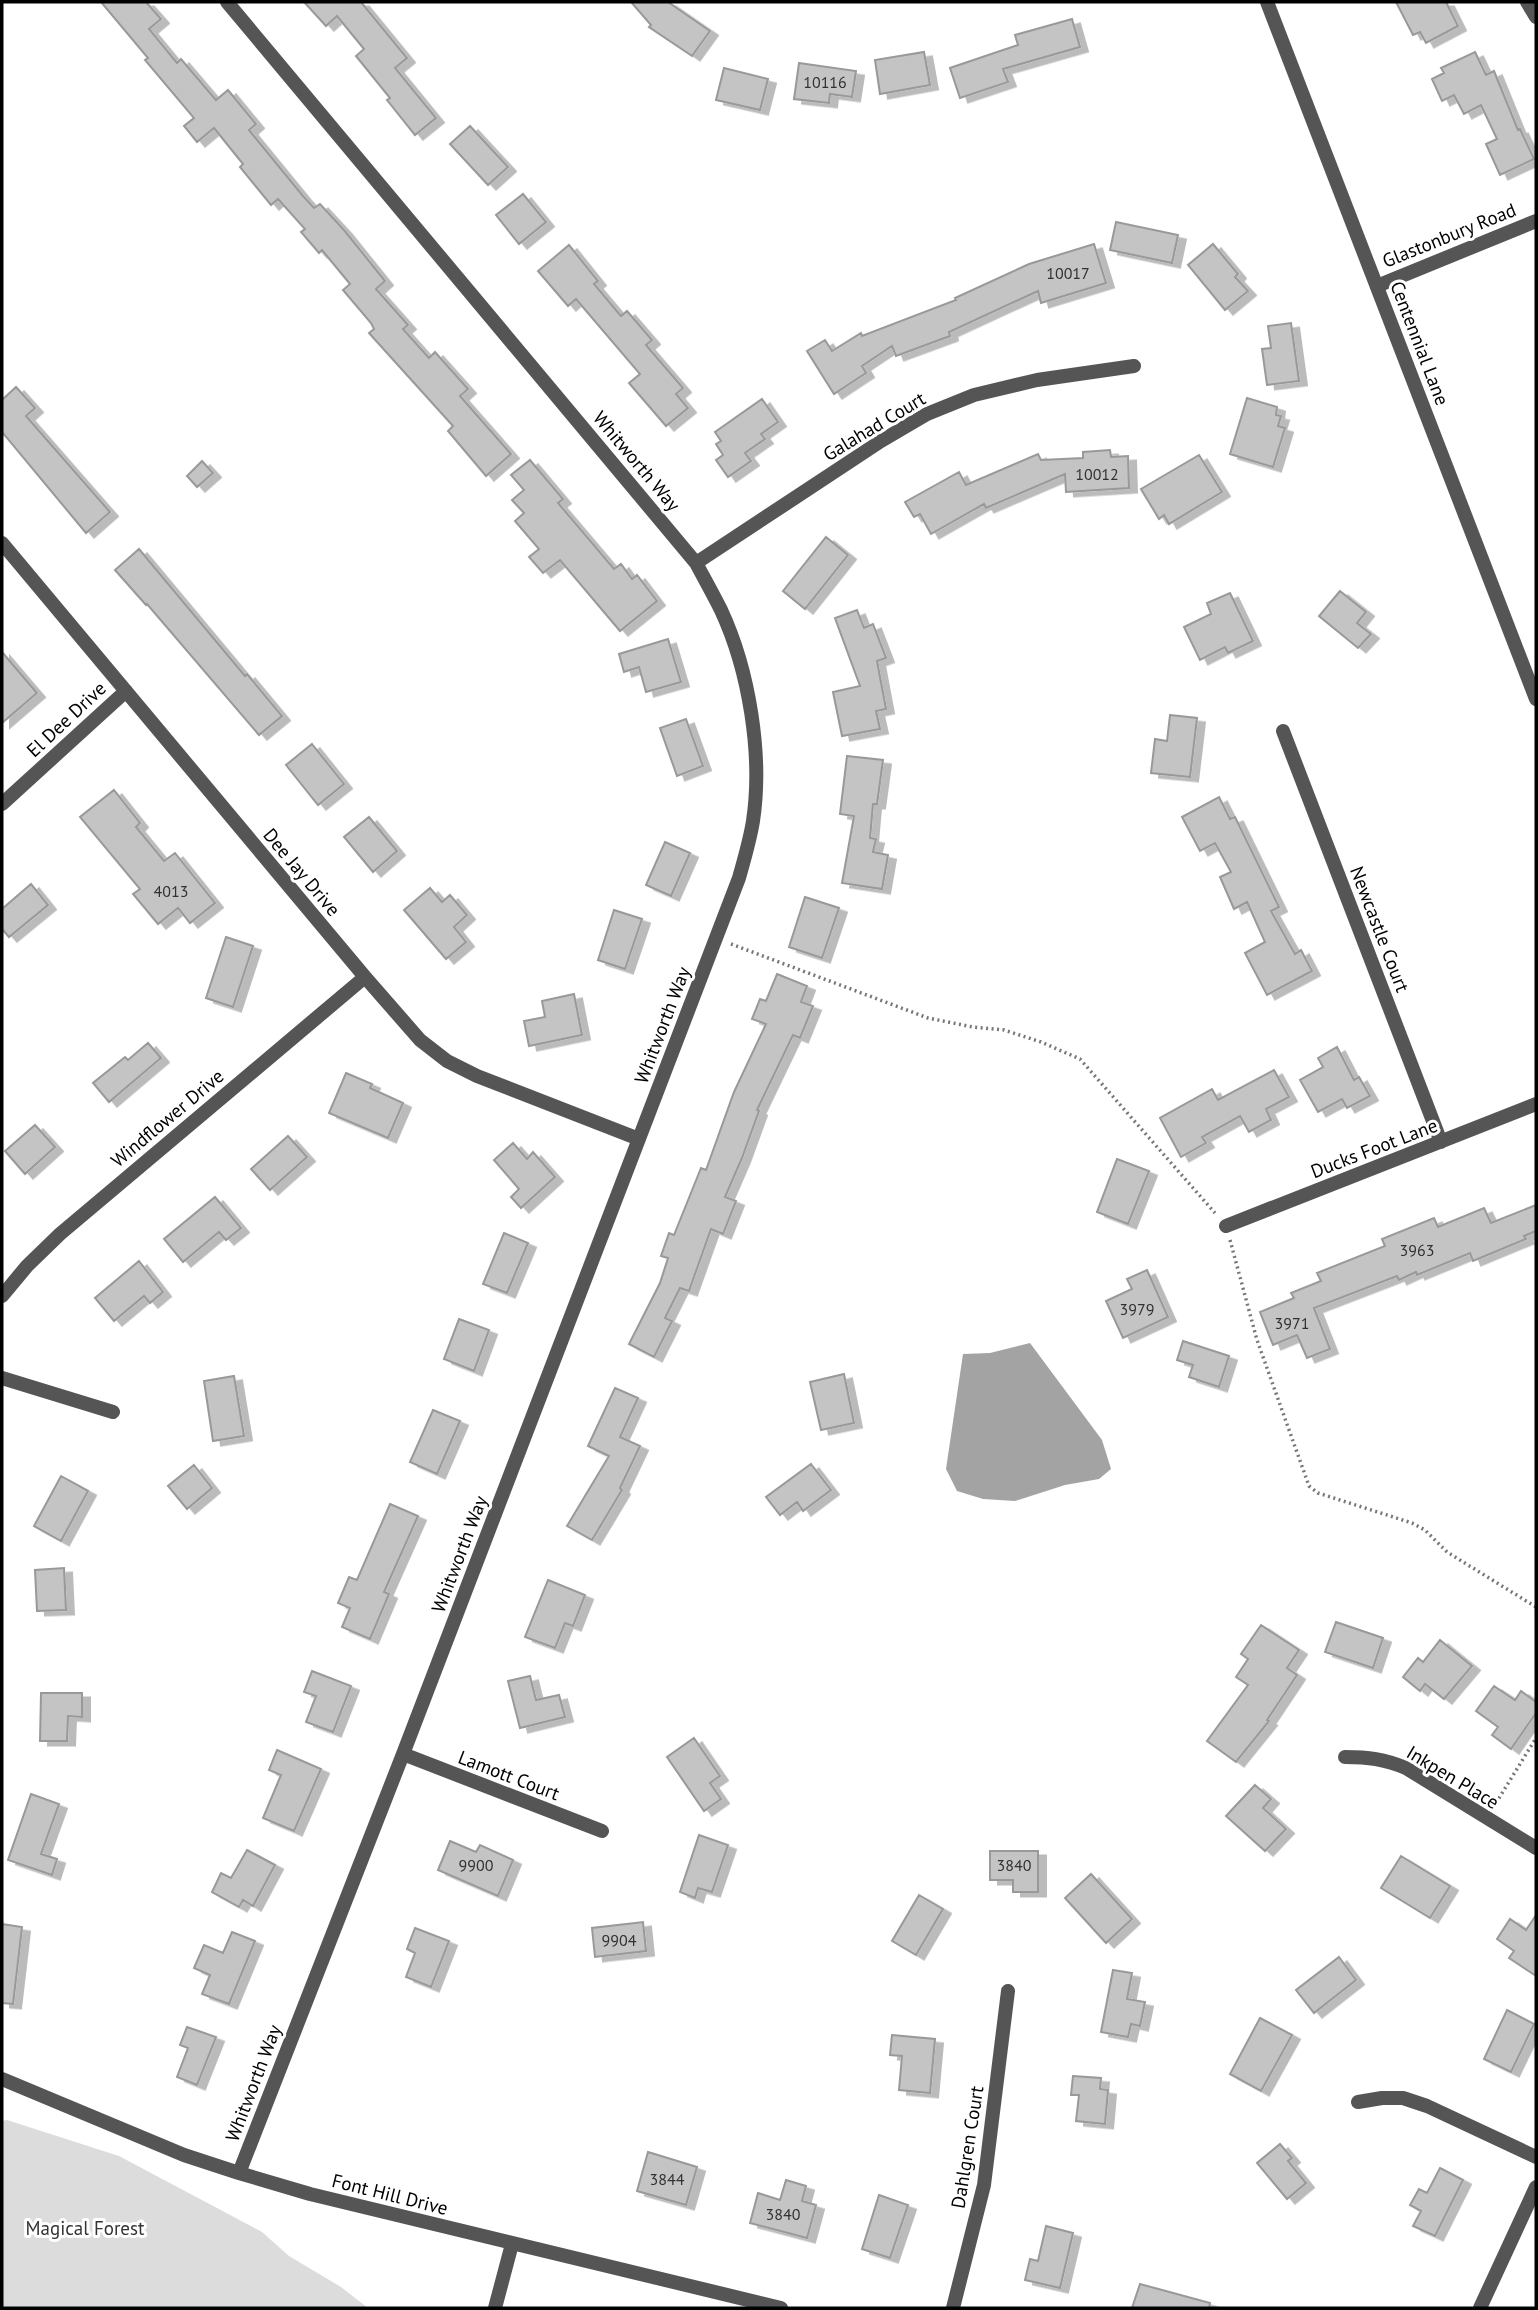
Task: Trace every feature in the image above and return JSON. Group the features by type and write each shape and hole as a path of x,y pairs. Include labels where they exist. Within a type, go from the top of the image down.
{"street":[{"name":"Whitworth Way","path":"227,2 696,563 722,612 740,662 751,713 755,767 753,821 739,878 239,2173"},
{"name":"Centennial Lane","path":"1267,2 1536,699"},
{"path":"1527,2 1536,17"},
{"name":"Glastonbury Road","path":"1377,286 1536,221"},
{"name":"Galahad Court","path":"696,563 870,448 927,414 974,396 1037,380 1134,366"},
{"name":"Dee Jay Drive","path":"2,542 420,1040 447,1061 477,1076 639,1139"},
{"name":"El Dee Drive","path":"2,803 125,691"},
{"name":"Newcastle Court","path":"1283,731 1441,1142"},
{"name":"Windflower Drive","path":"2,1296 27,1266 60,1234 365,977"},
{"name":"Ducks Foot Lane","path":"1226,1226 1536,1104"},
{"path":"2,1378 113,1412"},
{"name":"Lamott Court","path":"403,1754 602,1832"},
{"name":"Inkpen Place","path":"1345,1757 1386,1760 1406,1768 1536,1848"},
{"name":"Dahlgren Court","path":"953,2308 984,2185 1008,1991"},
{"name":"Font Hill Drive","path":"2,2080 184,2155 310,2194 781,2308"},
{"path":"1358,2102 1403,2098 1427,2106 1536,2157"},
{"path":"1480,2308 1536,2188"},
{"path":"495,2308 512,2244"}],"path":[{"path":"716,939 928,1018 1004,1030 1080,1059 1226,1226 1257,1340 1309,1486 1318,1493 1412,1522 1425,1530 1447,1552 1536,1607"},
{"path":"1486,1819 1536,1738"}],"green space":[{"name":"Magical Forest","path":"7,2120 119,2156 262,2232 289,2256 341,2287 368,2308 2,2308 2,2121"}],"shaded area":[{"path":"1030,1343 1102,1440 1111,1469 1099,1479 1065,1485 1015,1501 983,1499 957,1491 946,1469 963,1354 990,1353"}],"building":[{"path":"101,2 146,2 161,19 149,29 177,63 181,59 216,100 228,90 256,124 249,130 303,196 314,208 320,204 344,230 385,281 376,289 408,325 403,329 429,358 435,352 468,389 460,396 511,454 486,476 448,431 453,426 369,333 374,329 371,323 343,290 350,284 322,250 319,253 301,232 305,229 278,199 271,205 240,167 243,164 214,128 197,142 184,126 194,118"},
{"path":"304,2 361,2 407,58 395,68 436,118 415,135 387,100 390,98 356,56 364,49 337,16 326,26"},
{"path":"631,2 668,2 710,31 692,56 649,27 651,25"},
{"path":"1396,2 1446,2 1458,26 1426,43 1420,32 1413,35"},
{"path":"1072,19 1080,47 1003,69 1008,82 960,98 950,68 1018,45 1015,35"},
{"path":"924,52 930,85 880,94 875,60"},
{"path":"1475,52 1486,75 1494,71 1518,130 1520,129 1534,159 1500,175 1486,144 1497,139 1481,105 1464,114 1454,95 1442,101 1432,79 1444,73 1441,68"},
{"path":"799,63 856,71 852,97 830,94 829,103 794,99"},
{"path":"724,68 768,79 760,110 716,100"},
{"path":"470,126 508,167 488,185 450,144"},
{"path":"523,194 546,222 519,244 496,215"},
{"path":"1116,222 1178,235 1172,263 1110,250"},
{"path":"1094,244 1106,283 1041,303 1038,291 949,332 950,336 896,356 892,346 862,366 866,373 834,394 807,351 825,340 832,351 861,333 862,336 956,300 955,298 1029,264"},
{"path":"1213,244 1238,274 1235,277 1248,291 1225,310 1188,265"},
{"path":"569,245 598,281 594,284 621,316 627,311 652,340 646,345 683,388 676,394 688,408 666,426 629,383 640,374 576,299 568,306 538,271"},
{"path":"1291,323 1299,381 1267,385 1262,349 1271,348 1268,326"},
{"path":"16,387 35,408 26,416 110,512 86,533 2,432 2,400"},
{"path":"1247,398 1277,407 1276,415 1281,416 1278,426 1285,428 1273,467 1230,454"},
{"path":"762,399 778,422 761,434 765,439 745,453 751,461 728,477 716,460 723,455 716,444 721,441 715,432"},
{"path":"1110,450 1111,457 1128,456 1129,488 1066,492 1065,474 986,508 984,504 931,534 920,514 914,517 905,502 959,472 966,485 1038,454 1041,460 1083,458 1083,452"},
{"path":"1199,455 1222,492 1169,524 1164,515 1159,519 1141,489"},
{"path":"530,460 563,499 558,503 614,569 621,564 632,579 637,575 657,601 620,631 560,560 543,573 529,557 539,549 515,521 524,513 512,500 524,490 511,475"},
{"path":"202,461 213,473 197,487 187,476"},
{"path":"826,537 848,555 805,609 783,591"},
{"path":"139,549 282,716 259,735 115,570"},
{"path":"1340,591 1366,612 1357,623 1371,634 1358,648 1319,616"},
{"path":"1230,593 1253,641 1228,653 1225,647 1200,660 1184,627 1211,614 1207,603"},
{"path":"857,610 864,628 873,624 886,658 877,661 886,709 876,711 880,729 842,736 833,692 860,686 835,618"},
{"path":"668,639 681,682 646,692 639,667 624,672 619,654"},
{"path":"2,652 37,693 2,723"},
{"path":"1170,715 1197,718 1190,777 1151,773 1155,739 1167,741"},
{"path":"686,719 703,766 677,776 660,728"},
{"path":"312,744 344,784 318,805 286,765"},
{"path":"847,756 883,760 877,804 873,804 870,838 876,839 873,852 888,855 882,889 842,883 854,816 840,814"},
{"path":"114,790 140,823 136,827 164,861 175,853 215,903 190,923 178,908 158,924 133,894 140,889 80,817"},
{"path":"1219,797 1230,819 1235,817 1279,907 1271,911 1295,954 1301,950 1312,971 1267,995 1245,953 1265,942 1247,902 1234,909 1220,877 1231,872 1215,843 1200,851 1182,817"},
{"path":"369,817 397,851 373,872 344,837"},
{"path":"665,842 690,853 671,896 646,885"},
{"path":"31,884 48,905 9,937 2,929 2,909"},
{"path":"430,888 442,902 450,895 467,915 454,927 466,942 446,959 404,910"},
{"path":"805,897 839,908 822,958 789,947"},
{"path":"614,910 642,919 625,969 598,960"},
{"path":"226,937 253,946 233,1007 206,998"},
{"path":"777,974 807,986 801,1002 813,1006 800,1038 793,1035 757,1110 759,1111 742,1158 725,1197 736,1201 723,1234 711,1229 689,1291 680,1288 665,1318 672,1321 654,1357 629,1344 660,1283 668,1258 661,1256 669,1233 674,1235 701,1168 706,1170 734,1092 766,1024 752,1019 760,999 766,1001"},
{"path":"574,994 582,1035 529,1046 524,1021 545,1017 542,1001"},
{"path":"148,1043 161,1058 109,1102 93,1083 125,1057 128,1060"},
{"path":"1337,1047 1354,1080 1359,1077 1370,1096 1347,1108 1342,1099 1318,1112 1300,1080 1323,1067 1318,1058"},
{"path":"1274,1070 1289,1097 1266,1109 1271,1120 1249,1132 1240,1116 1202,1137 1206,1143 1181,1157 1160,1118 1212,1089 1218,1100"},
{"path":"346,1073 372,1084 370,1088 403,1103 388,1138 329,1113"},
{"path":"35,1125 55,1147 25,1174 5,1151"},
{"path":"288,1136 307,1157 270,1190 251,1169"},
{"path":"513,1143 527,1159 533,1152 555,1177 521,1208 511,1197 519,1189 494,1160"},
{"path":"1117,1159 1149,1171 1128,1224 1097,1212"},
{"path":"215,1197 241,1228 226,1240 219,1232 183,1262 164,1239"},
{"path":"1536,1205 1536,1231 1524,1236 1526,1239 1473,1261 1470,1253 1417,1275 1416,1272 1399,1280 1397,1276 1314,1308 1330,1349 1307,1358 1297,1335 1273,1345 1260,1312 1294,1298 1291,1293 1321,1281 1317,1273 1385,1246 1382,1239 1434,1218 1438,1227 1484,1208 1491,1223"},
{"path":"504,1233 528,1243 507,1293 483,1284"},
{"path":"139,1261 163,1292 150,1303 144,1296 114,1321 95,1298"},
{"path":"1147,1270 1168,1317 1123,1338 1106,1301 1132,1289 1127,1279"},
{"path":"459,1319 489,1330 474,1371 444,1359"},
{"path":"1183,1341 1229,1356 1219,1387 1189,1377 1193,1365 1177,1360"},
{"path":"844,1374 854,1423 821,1430 810,1382"},
{"path":"234,1376 244,1436 213,1441 204,1381"},
{"path":"615,1388 638,1398 620,1437 640,1446 620,1488 622,1490 592,1540 567,1526 609,1456 588,1446"},
{"path":"433,1410 460,1421 437,1474 410,1462"},
{"path":"811,1464 831,1490 803,1511 797,1502 780,1515 766,1497"},
{"path":"194,1465 212,1488 187,1509 168,1486"},
{"path":"61,1476 88,1491 61,1541 34,1526"},
{"path":"390,1504 418,1516 384,1592 389,1594 370,1639 342,1627 350,1608 338,1603 349,1577 357,1580"},
{"path":"64,1568 66,1610 37,1611 35,1570"},
{"path":"548,1580 585,1595 573,1626 565,1623 555,1648 525,1637"},
{"path":"1336,1622 1383,1638 1373,1668 1325,1652"},
{"path":"1261,1625 1299,1650 1287,1668 1297,1675 1267,1720 1269,1721 1236,1762 1207,1741 1248,1685 1236,1677 1248,1659 1241,1654"},
{"path":"1440,1640 1472,1666 1444,1699 1425,1684 1420,1691 1403,1677 1418,1658 1423,1662"},
{"path":"312,1671 351,1686 333,1732 306,1722 316,1696 304,1692"},
{"path":"530,1676 536,1700 559,1695 565,1717 520,1728 508,1681"},
{"path":"1494,1686 1515,1700 1521,1691 1536,1702 1536,1713 1511,1749 1492,1735 1498,1727 1476,1711"},
{"path":"41,1693 82,1693 82,1717 68,1716 67,1741 40,1741"},
{"path":"694,1738 720,1776 710,1783 721,1799 704,1811 667,1757"},
{"path":"277,1750 321,1769 294,1831 263,1818 281,1775 269,1770"},
{"path":"1255,1785 1271,1799 1263,1808 1286,1829 1265,1851 1226,1816"},
{"path":"31,1794 59,1804 41,1854 57,1859 52,1875 8,1860"},
{"path":"699,1835 728,1845 712,1892 698,1888 695,1898 680,1892"},
{"path":"450,1841 476,1852 480,1845 513,1860 498,1896 438,1870"},
{"path":"247,1850 275,1865 253,1906 243,1900 239,1907 212,1892 221,1873 231,1878"},
{"path":"990,1851 1038,1851 1038,1892 1013,1892 1013,1880 990,1880"},
{"path":"1401,1856 1450,1886 1430,1918 1381,1888"},
{"path":"1091,1874 1132,1919 1106,1943 1065,1898"},
{"path":"919,1895 943,1909 916,1955 892,1941"},
{"path":"1536,1915 1536,1976 1509,1958 1514,1951 1497,1939 1510,1919 1526,1930"},
{"path":"643,1922 646,1951 595,1957 592,1928"},
{"path":"2,1924 22,1927 13,2004 2,2003"},
{"path":"415,1928 449,1941 431,1987 406,1977 415,1953 407,1949"},
{"path":"232,1932 255,1941 229,2004 202,1994 210,1975 194,1968 204,1945 223,1953"},
{"path":"1339,1957 1356,1980 1314,2013 1296,1990"},
{"path":"1113,1970 1132,1973 1127,1999 1145,2002 1140,2026 1131,2024 1128,2037 1101,2032"},
{"path":"1507,2010 1534,2024 1511,2072 1484,2059"},
{"path":"1260,2018 1292,2035 1261,2091 1230,2074"},
{"path":"187,2027 216,2037 197,2085 177,2077 188,2048 180,2045"},
{"path":"892,2035 935,2039 930,2093 899,2090 902,2056 890,2055"},
{"path":"1073,2076 1101,2078 1100,2089 1108,2090 1105,2124 1076,2121 1079,2095 1071,2095"},
{"path":"1280,2144 1292,2158 1288,2161 1306,2183 1287,2199 1257,2163"},
{"path":"648,2152 697,2167 686,2205 637,2191"},
{"path":"1440,2168 1463,2180 1435,2236 1413,2226 1421,2211 1410,2205 1419,2189 1427,2193"},
{"path":"786,2180 806,2186 802,2201 816,2205 807,2238 750,2223 758,2193 780,2200"},
{"path":"879,2195 908,2205 890,2258 862,2249"},
{"path":"1046,2226 1073,2233 1060,2288 1025,2280 1030,2259 1038,2261"},
{"path":"1140,2284 1210,2303 1209,2308 1132,2308"}]}
